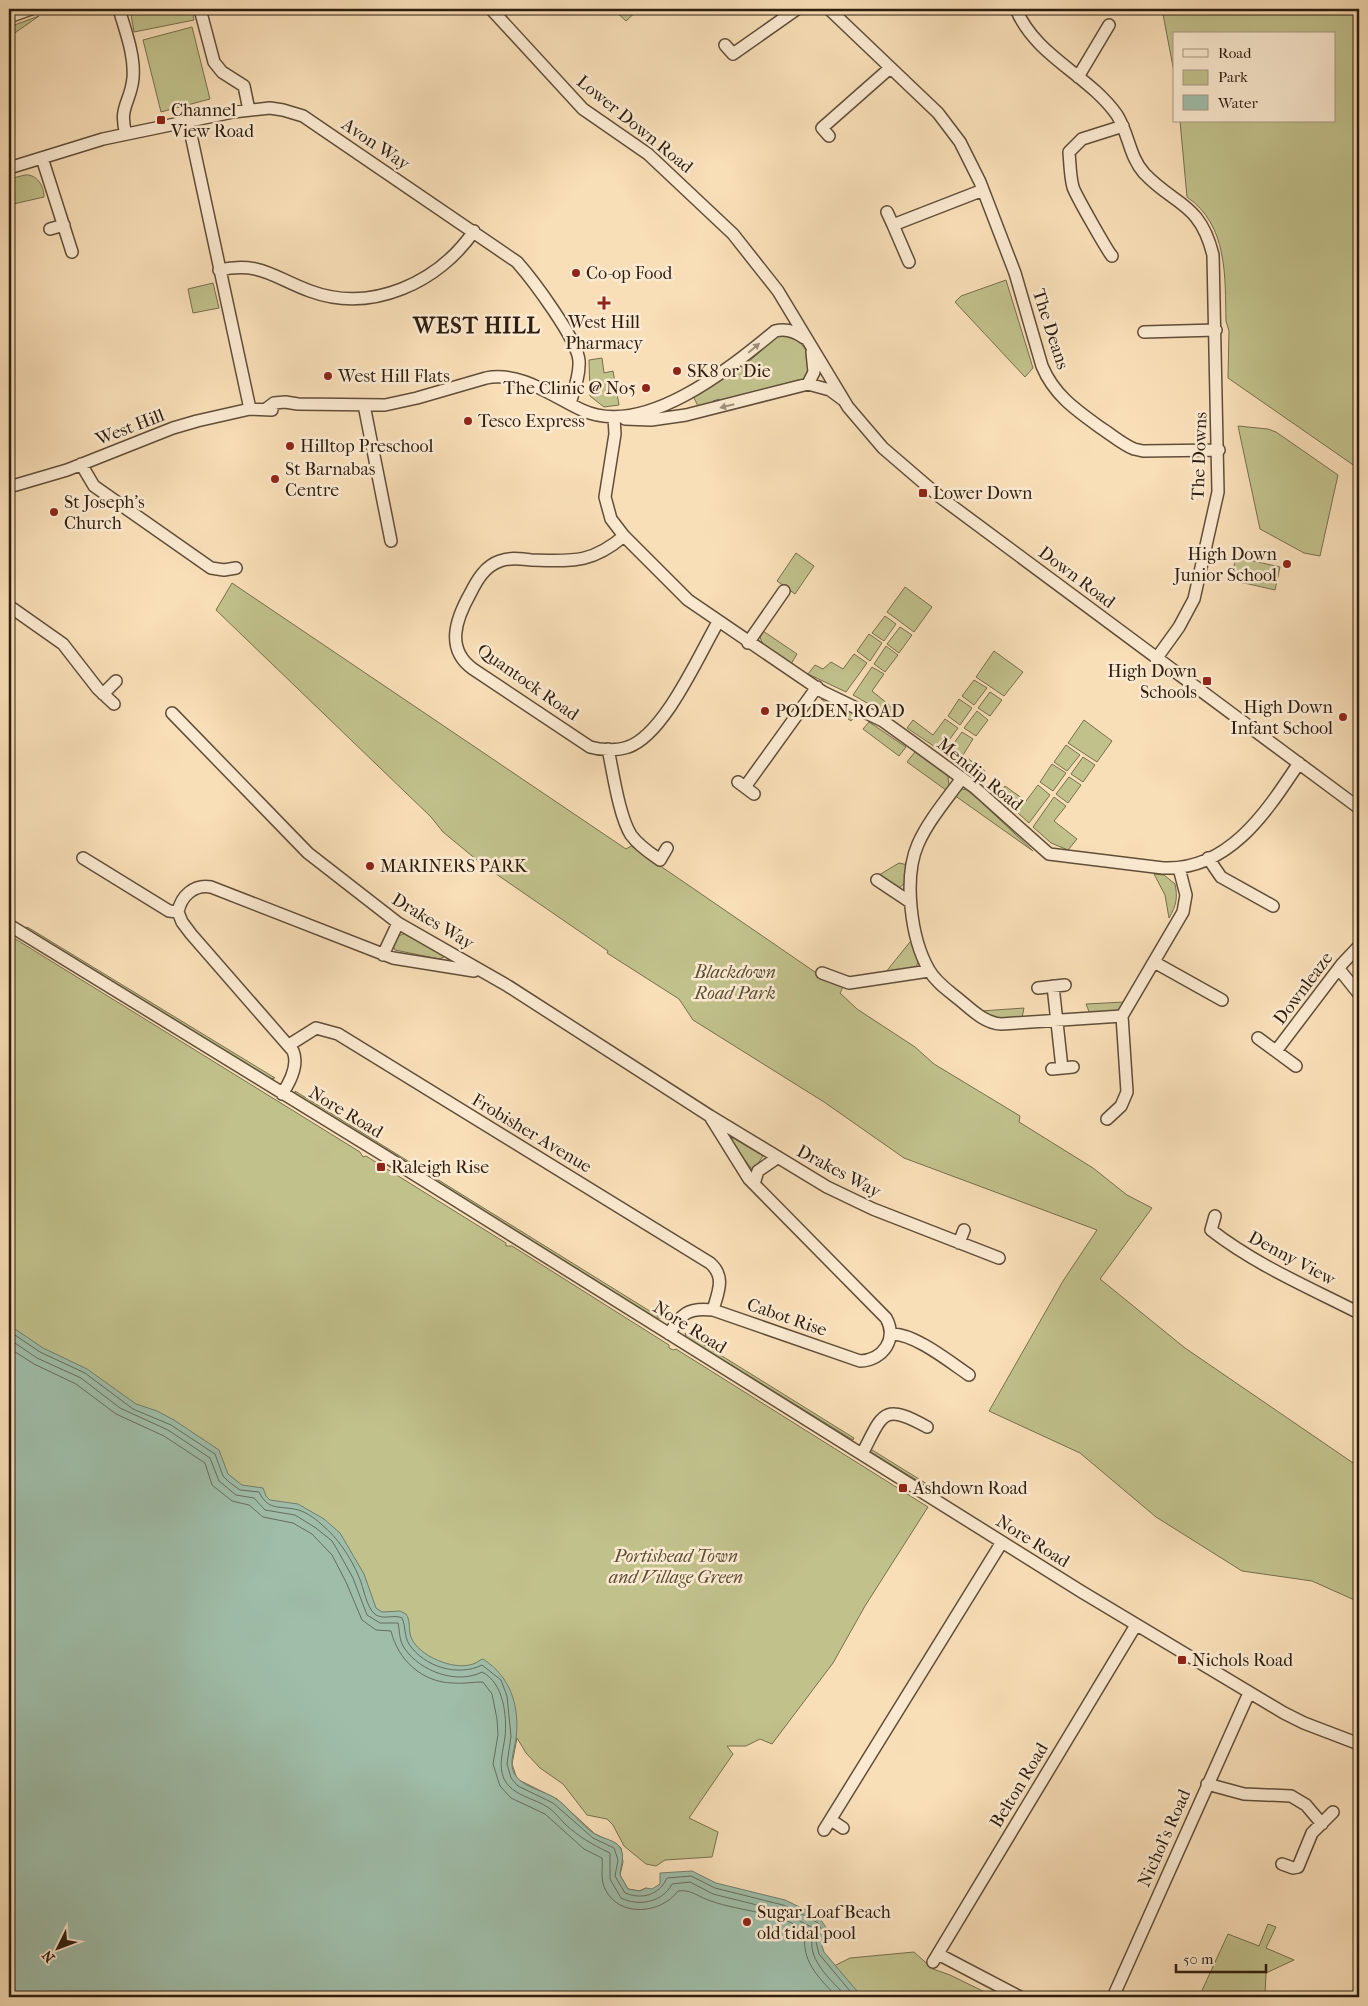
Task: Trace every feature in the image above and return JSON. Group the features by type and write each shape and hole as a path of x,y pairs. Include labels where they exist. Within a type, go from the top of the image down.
{"street":[{"path":"9,17 31,9"},
{"path":"119,9 134,68 132,84 122,116 126,134"},
{"path":"200,9 212,58 222,72 244,86 249,110"},
{"name":"Lower Down Road","path":"491,9 583,109 648,154 716,216 778,291 809,344"},
{"path":"733,53 796,9"},
{"name":"The Deans","path":"829,9 949,126 967,155 983,190 1015,274 1042,366 1048,380 1060,396 1078,411 1134,449 1143,452 1219,450"},
{"name":"The Downs","path":"1016,9 1036,42 1104,100 1123,126 1138,165 1152,181 1186,206 1206,233 1214,259 1219,450 1216,504 1194,599 1179,627 1156,659"},
{"path":"1078,77 1106,29 1115,38"},
{"path":"822,128 890,68"},
{"name":"Avon Way","path":"9,168 79,146 126,134 249,110 283,110 303,116 512,257 524,269 578,353 579,366 570,403"},
{"path":"188,121 250,409"},
{"path":"1105,254 1096,228 1073,187 1069,152 1072,145 1087,137 1123,126"},
{"path":"42,158 72,252"},
{"path":"893,225 983,190"},
{"path":"887,212 909,262"},
{"path":"50,229 64,226"},
{"path":"219,270 235,267 252,267 323,295 344,298 375,296 405,288 428,277 454,257 474,231"},
{"path":"775,331 782,318 784,308 778,291"},
{"path":"775,331 782,329 793,331 809,344 815,367 808,384 830,390 844,400"},
{"path":"1144,332 1216,330"},
{"name":"West Hill","path":"616,417 636,414 681,397 720,375 775,331"},
{"name":"Down Road","path":"809,344 844,400 883,448 928,488 1359,808"},
{"name":"West Hill","path":"9,487 81,464 173,428 250,409 266,409 274,403 364,406 397,403 486,378 501,376 527,383 590,413 647,420 686,415 808,384"},
{"path":"681,397 686,415"},
{"path":"364,406 391,541"},
{"name":"Mendip Road","path":"616,417 605,501 610,519 624,536 683,596 718,622 817,687 882,721 962,778 1049,854 1179,868 1208,858 1230,846 1259,821 1299,764"},
{"path":"81,464 94,486 211,568 224,570 236,568"},
{"name":"Quantock Road","path":"624,536 595,556 562,560 509,559 496,563 478,578 458,615 455,631 460,655 470,667 590,747 608,749 629,747 644,737 659,722 672,704 718,622"},
{"path":"748,642 784,591"},
{"path":"9,606 63,644 103,694 114,704"},
{"path":"103,694 116,682"},
{"path":"745,788 817,687"},
{"name":"Drakes Way","path":"172,713 301,847 398,923 488,975 777,1158 859,1203 998,1258"},
{"path":"608,749 626,822 631,834 643,848 660,860 667,848"},
{"path":"962,778 917,846 911,873 910,902 921,952 929,971 953,994 991,1022 1001,1024 1122,1016"},
{"path":"83,858 169,911 178,912"},
{"path":"1208,858 1221,877 1274,906"},
{"path":"1107,1119 1121,1106 1127,1092 1122,1016 1185,906 1185,887 1179,868"},
{"path":"877,880 910,902"},
{"path":"282,1094 290,1080 294,1064 294,1054 289,1045 182,922 178,912 181,902 189,892 200,886 211,887 398,959 458,967 488,975"},
{"path":"383,954 398,923"},
{"name":"Nore Road","path":"9,925 1136,1625 1249,1693 1304,1723 1359,1744"},
{"name":"Downleaze","path":"1276,1052 1338,969 1359,946"},
{"path":"1154,962 1222,1000"},
{"path":"1338,969 1359,994"},
{"path":"822,973 849,983 929,971"},
{"path":"1038,988 1059,986 1057,1020 1062,1068"},
{"name":"Frobisher Avenue","path":"289,1045 315,1029 322,1028 338,1034 710,1263 717,1270 720,1281 713,1310"},
{"name":"Downleaze","path":"1258,1038 1296,1066"},
{"name":"Drakes Way","path":"710,1116 744,1174 754,1184"},
{"path":"777,1158 758,1171 754,1184 886,1318 890,1334 899,1334 958,1362 969,1375"},
{"name":"Denny View","path":"1215,1216 1209,1231 1263,1266 1359,1313"},
{"path":"959,1243 964,1230"},
{"name":"Cabot Rise","path":"669,1334 688,1311 697,1308 713,1310 860,1361 870,1360 880,1354 887,1347 890,1334"},
{"path":"862,1454 879,1422 886,1415 902,1414 927,1426"},
{"path":"824,1830 1002,1542"},
{"name":"Belton Road","path":"1020,1997 935,1958 1136,1625"},
{"name":"Nichol's Road","path":"1113,1997 1249,1693"},
{"path":"1207,1784 1244,1794 1290,1796 1306,1806 1322,1824"},
{"path":"1282,1864 1293,1868 1298,1867 1312,1833 1334,1812"},
{"path":"831,1820 843,1828"}],"green space":[{"path":"130,9 192,9 194,20 134,32"},
{"path":"613,9 639,9 626,21"},
{"path":"1162,9 1359,9 1359,469 1228,378 1229,331 1226,321 1222,253 1210,222 1187,197 1180,122 1336,122 1336,32 1173,32 1173,67"},
{"path":"39,16 9,37 9,27"},
{"path":"192,27 210,99 161,112 143,40"},
{"path":"25,175 33,176 39,182 43,189 44,197 9,205 9,179"},
{"path":"1006,280 1033,368 1025,377 955,302 961,296"},
{"path":"213,283 219,308 193,313 188,289"},
{"path":"778,336 796,339 804,347 812,364 805,378 721,403 719,399 713,401 713,404 698,406 694,398 696,395 746,364"},
{"path":"602,358 604,373 613,371 619,405 604,407 590,396 589,360"},
{"path":"1238,426 1268,429 1276,432 1338,475 1320,556 1304,553 1260,529"},
{"path":"796,553 814,566 795,594 777,581"},
{"path":"1236,557 1280,567 1275,590 1231,580"},
{"name":"Blackdown Road Park","path":"232,583 626,849 631,846 831,983 843,987 840,993 857,1009 915,1047 934,1064 1020,1116 1019,1122 1093,1168 1127,1195 1152,1208 1100,1279 1185,1348 1359,1467 1359,1602 1312,1581 1242,1571 1156,1517 1080,1453 989,1411 1063,1281 1097,1230 904,1158 824,1102 693,1020 679,999 607,953 608,951 483,865 443,832 431,817 216,610"},
{"path":"905,587 932,607 914,632 887,612"},
{"path":"885,616 896,624 884,641 872,633"},
{"path":"900,627 912,635 899,653 887,644"},
{"path":"763,631 797,654 791,664 763,645 760,637"},
{"path":"869,634 882,643 870,661 857,651"},
{"path":"886,646 898,655 885,672 874,664"},
{"path":"994,651 1023,672 1004,696 976,677"},
{"path":"854,654 867,663 846,692 808,674 815,665 823,669 831,662 843,669"},
{"path":"872,667 884,674 872,691 893,708 888,715 853,695"},
{"path":"974,680 987,688 974,705 962,696"},
{"path":"990,692 1002,700 990,716 978,708"},
{"path":"821,699 828,700 856,715 851,721"},
{"path":"959,699 972,708 960,725 948,716"},
{"path":"977,711 988,720 976,736 964,728"},
{"path":"945,719 958,728 941,751 907,728 913,720 933,735"},
{"path":"1084,720 1112,741 1097,762 1068,743"},
{"path":"869,722 906,747 899,756 863,729"},
{"path":"962,732 973,739 963,755 985,771 979,780 946,754"},
{"path":"1066,745 1080,755 1067,771 1054,762"},
{"path":"915,752 948,776 949,786 946,790 907,762"},
{"path":"1083,757 1095,765 1083,782 1071,774"},
{"path":"1052,764 1066,773 1053,791 1040,782"},
{"path":"1069,777 1081,785 1068,803 1056,794"},
{"path":"1038,785 1050,795 1029,823 998,795 1005,786 1026,801"},
{"path":"962,789 967,790 977,798 1033,851 954,795"},
{"path":"1054,797 1066,806 1054,821 1077,839 1068,850 1051,843 1033,827"},
{"path":"899,863 908,865 906,882 898,889 878,878 879,875"},
{"path":"1154,874 1164,875 1175,884 1176,902 1169,918 1165,895"},
{"path":"26,927 275,1078 270,1079 24,929"},
{"path":"406,933 444,954 444,957 439,959 395,950 393,946 398,936"},
{"name":"Portishead Town and Village Green","path":"9,935 360,1152 363,1157 366,1156 506,1243 506,1246 512,1246 669,1345 669,1348 676,1349 928,1507 865,1606 833,1663 772,1744 760,1739 746,1746 727,1746 733,1754 689,1818 718,1832 712,1857 665,1860 656,1866 646,1864 624,1846 613,1825 607,1819 587,1815 563,1784 540,1768 526,1753 517,1738 512,1764 517,1779 557,1799 595,1834 617,1844 621,1848 623,1862 620,1875 628,1889 639,1891 646,1888 655,1897 9,1887"},
{"path":"914,937 918,957 916,967 885,973"},
{"path":"1125,1002 1120,1010 1090,1014 1086,1004"},
{"path":"1024,1008 1022,1018 996,1018 981,1011"},
{"path":"295,1091 661,1318 656,1318 295,1094"},
{"path":"733,1138 763,1156 753,1171 731,1141"},
{"path":"685,1333 854,1438 853,1440 686,1337"},
{"path":"869,1448 927,1484 926,1486 871,1452"},
{"path":"1268,1924 1276,1927 1266,1948 1294,1960 1266,1973 1265,1995 1261,1997 1199,1997 1228,1934 1259,1946"},
{"path":"914,1952 933,1969 950,1975 995,1997 862,1997 834,1966 850,1958"}],"water":[{"path":"9,1325 43,1348 87,1369 136,1404 157,1411 174,1420 219,1450 228,1474 242,1485 263,1488 270,1500 298,1504 324,1519 340,1533 364,1574 376,1608 382,1612 400,1611 406,1614 411,1637 415,1644 429,1656 447,1664 465,1666 483,1659 493,1666 507,1684 515,1704 517,1727 512,1768 516,1776 529,1786 555,1798 598,1836 619,1846 623,1856 620,1875 628,1889 640,1891 646,1888 652,1889 660,1884 660,1873 692,1871 716,1883 785,1900 810,1912 821,1920 827,1929 821,1943 824,1952 862,1997 9,1997"}],"place":[{"name":"Channel View Road","path":"161,120"},
{"name":"Co-op Food","path":"576,273"},
{"name":"West Hill Pharmacy","path":"604,303"},
{"name":"SK8 or Die","path":"677,371"},
{"name":"West Hill Flats","path":"328,376"},
{"name":"The Clinic @ No5","path":"646,388"},
{"name":"Tesco Express","path":"468,421"},
{"name":"Hilltop Preschool","path":"290,446"},
{"name":"St Barnabas Centre","path":"275,479"},
{"name":"Lower Down","path":"923,493"},
{"name":"St Joseph's Church","path":"54,512"},
{"name":"High Down Junior School","path":"1287,564"},
{"name":"High Down Schools","path":"1207,681"},
{"name":"POLDEN ROAD","path":"765,711"},
{"name":"High Down Infant School","path":"1343,717"},
{"name":"MARINERS PARK","path":"370,866"},
{"name":"Raleigh Rise","path":"381,1167"},
{"name":"Ashdown Road","path":"903,1488"},
{"name":"Nichols Road","path":"1182,1660"},
{"name":"Sugar Loaf Beach old tidal pool","path":"747,1922"}],"district":[{"name":"WEST HILL","path":"477,325"}]}
